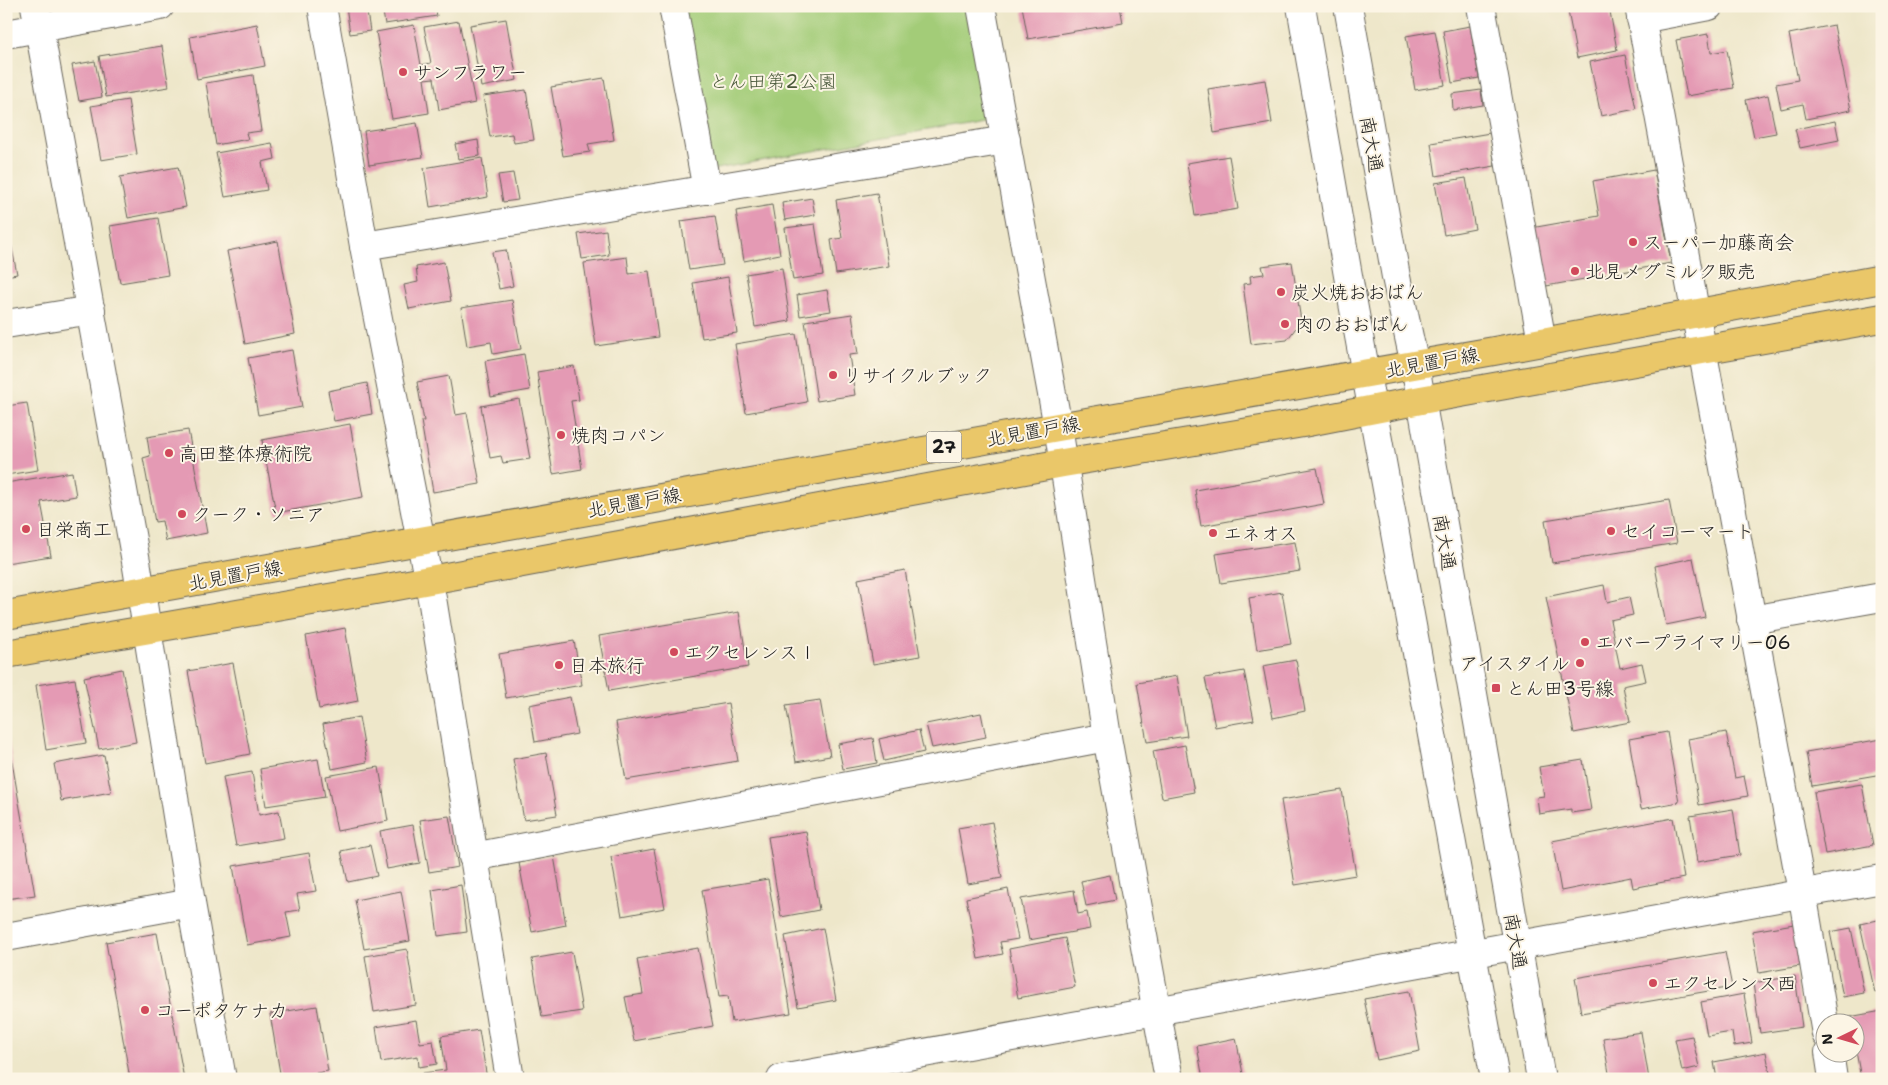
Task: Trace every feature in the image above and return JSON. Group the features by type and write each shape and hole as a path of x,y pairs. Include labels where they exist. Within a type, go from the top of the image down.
{"main road":[{"name":"北見置戸線","path":"6,616 1058,426 1367,374 1882,279"},
{"name":"北見置戸線","path":"6,654 428,580 1063,463 1303,423 1421,400 1882,318"}],"street":[{"path":"6,34 37,17 160,6"},
{"path":"322,6 364,246 428,580 510,1079"},
{"path":"673,6 706,190"},
{"path":"981,6 1058,426 1107,737 1169,1079"},
{"path":"1301,6 1494,1079"},
{"name":"南大通","path":"1348,6 1396,277 1415,365 1541,1079"},
{"path":"1481,6 1542,342"},
{"path":"1709,6 1640,12 1697,314 1822,1012"},
{"path":"37,17 148,630 191,903 222,1079"},
{"path":"364,246 1006,140"},
{"path":"6,324 91,310"},
{"path":"1751,620 1882,597"},
{"path":"473,857 1107,737"},
{"path":"781,1079 1802,892 1882,879"},
{"path":"6,937 191,903"},
{"path":"1830,1062 1833,1079"}],"green space":[{"name":"とん田第2公園","path":"682,6 967,6 987,119 711,170"}],"building":[{"path":"346,6 366,6 370,31 350,34"},
{"path":"382,6 435,6 437,16 385,24"},
{"path":"1022,6 1120,6 1123,23 1028,39"},
{"path":"1567,6 1609,6 1617,50 1577,58"},
{"path":"506,19 517,80 481,87 470,25"},
{"path":"459,21 475,103 439,110 434,78 424,79 429,113 392,119 376,32 414,25 421,65 431,63 424,27"},
{"path":"257,24 265,66 197,79 190,37"},
{"path":"1834,25 1851,110 1806,119 1803,104 1781,109 1776,84 1798,80 1789,34"},
{"path":"1470,26 1479,78 1452,83 1443,31"},
{"path":"1435,31 1445,85 1415,90 1406,36"},
{"path":"1708,34 1711,53 1727,50 1734,88 1687,96 1676,40"},
{"path":"162,46 169,87 106,97 99,56"},
{"path":"1625,55 1636,109 1601,116 1590,62"},
{"path":"95,61 102,97 79,101 72,65"},
{"path":"253,75 261,131 246,133 248,139 216,145 206,83"},
{"path":"604,78 614,140 588,144 590,152 563,156 551,87"},
{"path":"1265,80 1272,123 1214,133 1208,89"},
{"path":"526,90 534,140 514,143 512,134 490,137 483,96"},
{"path":"1481,90 1483,105 1453,110 1452,94"},
{"path":"1768,95 1776,133 1754,137 1746,100"},
{"path":"128,100 137,154 101,160 91,106"},
{"path":"1835,121 1839,140 1800,148 1795,129"},
{"path":"417,123 423,157 369,165 364,131"},
{"path":"1490,133 1495,166 1436,176 1431,143"},
{"path":"478,140 480,156 458,159 455,144"},
{"path":"272,143 275,159 262,162 267,190 225,197 216,153"},
{"path":"1229,156 1238,209 1195,216 1187,163"},
{"path":"482,158 488,197 430,207 424,168"},
{"path":"178,167 186,207 128,218 120,177"},
{"path":"1654,170 1671,263 1541,287 1531,228 1599,216 1593,181"},
{"path":"513,173 518,200 503,202 498,175"},
{"path":"1466,178 1475,229 1444,235 1435,183"},
{"path":"877,193 889,266 836,274 831,240 842,238 836,200"},
{"path":"812,198 815,215 785,220 782,203"},
{"path":"772,205 780,254 744,261 736,211"},
{"path":"715,216 723,265 689,270 681,221"},
{"path":"6,218 17,274 6,276"},
{"path":"158,218 168,275 120,283 110,226"},
{"path":"815,224 823,275 793,280 785,228"},
{"path":"606,230 609,255 582,259 578,234"},
{"path":"278,241 295,334 245,344 227,251"},
{"path":"506,250 513,286 499,289 492,252"},
{"path":"627,257 629,274 649,271 658,337 596,346 584,263"},
{"path":"444,262 451,301 409,309 404,285 418,282 416,267"},
{"path":"1292,262 1301,321 1287,340 1251,344 1243,284 1251,283 1250,276 1264,274 1262,266"},
{"path":"782,268 790,321 755,327 746,274"},
{"path":"728,277 737,333 702,338 693,283"},
{"path":"827,290 831,311 800,316 797,295"},
{"path":"512,300 521,349 493,354 491,342 467,346 461,308"},
{"name":"リサイクルブック","path":"852,314 858,354 849,355 855,395 817,401 805,321"},
{"path":"796,334 807,402 746,413 735,344"},
{"path":"292,350 302,407 258,415 248,358"},
{"path":"524,354 530,390 491,397 485,361"},
{"name":"焼肉コパン","path":"574,366 579,400 571,401 582,469 553,474 537,372"},
{"path":"449,376 456,415 467,413 480,484 433,492 421,421 424,421 417,382"},
{"path":"367,383 372,414 334,421 328,391"},
{"path":"519,399 530,459 503,463 501,456 490,458 481,406"},
{"path":"27,403 38,470 6,475 6,406"},
{"path":"350,424 363,497 276,513 262,440"},
{"path":"188,430 207,533 166,541 162,521 155,522 143,458 150,456 147,437"},
{"path":"1317,468 1324,504 1201,526 1195,490"},
{"name":"日栄商工","path":"72,472 76,496 41,502 51,556 6,563 6,483"},
{"name":"セイコーマート","path":"1669,500 1677,543 1552,563 1545,520"},
{"path":"1295,542 1300,571 1221,583 1216,554"},
{"path":"1693,558 1705,617 1666,625 1655,566"},
{"path":"905,570 920,656 873,664 858,579"},
{"name":"エバープライマリー06","path":"1604,585 1607,602 1629,597 1633,615 1610,620 1620,668 1642,663 1646,681 1623,686 1630,722 1574,733 1546,597"},
{"path":"1282,592 1291,644 1257,650 1249,598"},
{"name":"エクセレンスⅠ","path":"739,612 748,667 609,691 599,636"},
{"path":"345,628 358,701 319,709 306,636"},
{"path":"574,641 582,685 506,698 499,654"},
{"path":"1296,660 1305,711 1273,718 1263,666"},
{"path":"233,663 250,754 205,763 188,671"},
{"path":"122,669 136,742 99,749 84,677"},
{"path":"1244,671 1254,720 1215,727 1205,678"},
{"path":"1177,676 1187,736 1147,742 1137,683"},
{"path":"75,679 86,743 46,750 36,685"},
{"path":"570,697 577,734 535,742 529,705"},
{"path":"820,700 830,756 796,762 786,705"},
{"path":"728,703 738,761 626,780 616,722"},
{"path":"981,713 986,737 932,748 926,724"},
{"path":"359,717 367,762 332,769 323,724"},
{"path":"6,727 35,895 6,899"},
{"path":"919,730 924,752 884,761 879,739"},
{"path":"1667,732 1679,802 1641,809 1629,739"},
{"path":"1726,732 1735,778 1744,776 1748,796 1699,805 1688,739"},
{"path":"873,738 877,763 843,769 838,744"},
{"path":"1882,739 1882,774 1812,786 1806,752"},
{"path":"1185,745 1194,792 1162,798 1153,751"},
{"path":"546,753 557,815 524,820 513,759"},
{"path":"104,755 111,792 61,801 54,764"},
{"path":"318,759 325,797 266,806 260,769"},
{"path":"1583,760 1591,810 1571,813 1571,809 1539,814 1537,797 1544,796 1539,767"},
{"path":"379,767 388,821 337,831 326,776"},
{"path":"252,772 259,815 279,811 284,838 236,846 223,777"},
{"path":"1862,784 1873,845 1825,854 1814,792"},
{"path":"1342,790 1356,875 1295,885 1281,800"},
{"path":"1733,809 1740,855 1697,862 1690,816"},
{"path":"449,816 458,867 429,872 420,820"},
{"path":"1673,818 1684,878 1633,888 1631,877 1561,891 1552,841"},
{"path":"992,822 1002,878 968,884 958,828"},
{"path":"413,825 420,863 387,869 380,831"},
{"path":"806,831 819,910 781,917 768,837"},
{"path":"370,845 377,876 348,882 341,851"},
{"path":"654,849 665,908 622,916 611,857"},
{"path":"309,853 316,891 297,894 300,910 286,912 291,937 247,945 233,866"},
{"path":"554,856 566,925 532,932 519,863"},
{"path":"1110,875 1115,900 1086,906 1081,881"},
{"path":"768,879 791,1013 732,1022 728,996 719,997 702,890"},
{"path":"461,885 467,932 438,936 432,890"},
{"path":"1008,889 1018,939 1000,942 1003,954 978,959 966,898"},
{"path":"1074,890 1078,914 1087,912 1090,929 1029,940 1021,899"},
{"path":"401,891 410,941 364,949 355,900"},
{"path":"1882,919 1882,991 1875,993 1860,924"},
{"path":"1794,924 1800,966 1759,973 1752,931"},
{"path":"823,928 836,1000 798,1007 785,936"},
{"path":"1851,928 1864,993 1843,997 1830,932"},
{"name":"コーポタケナカ","path":"157,933 184,1079 130,1079 106,942"},
{"path":"1065,938 1075,987 1018,998 1009,949"},
{"path":"698,948 713,1026 634,1041 625,997 643,994 637,959"},
{"path":"407,949 416,1005 374,1012 365,956"},
{"path":"572,952 582,1011 542,1017 532,959"},
{"name":"エクセレンス西","path":"1725,952 1732,987 1581,1013 1575,978"},
{"path":"1795,976 1802,1027 1760,1033 1753,983"},
{"path":"1409,991 1420,1051 1377,1060 1364,999"},
{"path":"1744,994 1752,1043 1734,1046 1732,1032 1707,1036 1701,1002"},
{"path":"317,1006 328,1071 281,1079 270,1014"},
{"path":"1882,1011 1882,1079 1861,1079 1858,1062 1866,1062 1866,1014"},
{"path":"416,1020 420,1043 433,1041 437,1064 419,1067 418,1056 381,1062 376,1027"},
{"path":"479,1030 487,1079 424,1079 423,1073 446,1070 441,1036"},
{"path":"1641,1032 1649,1079 1610,1079 1603,1038"},
{"path":"1692,1036 1699,1067 1682,1071 1675,1039"},
{"path":"1236,1038 1244,1079 1203,1079 1197,1046"},
{"path":"1766,1052 1771,1079 1717,1079 1714,1062"}],"place":[{"name":"サンフラワー","path":"403,72"},
{"name":"スーパー加藤商会","path":"1633,242"},
{"name":"北見メグミルク販売","path":"1575,271"},
{"name":"炭火焼おおばん","path":"1281,292"},
{"name":"肉のおおばん","path":"1285,324"},
{"name":"リサイクルブック","path":"833,375"},
{"name":"焼肉コパン","path":"561,435"},
{"name":"高田整体療術院","path":"169,453"},
{"name":"クーク・ソニア","path":"182,514"},
{"name":"日栄商工","path":"26,529"},
{"name":"セイコーマート","path":"1611,531"},
{"name":"エネオス","path":"1213,533"},
{"name":"エバープライマリー06","path":"1585,642"},
{"name":"エクセレンスⅠ","path":"674,652"},
{"name":"アイスタイル","path":"1580,663"},
{"name":"日本旅行","path":"559,665"},
{"name":"とん田3号線","path":"1496,688"},
{"name":"エクセレンス西","path":"1653,983"},
{"name":"コーポタケナカ","path":"145,1010"}]}
